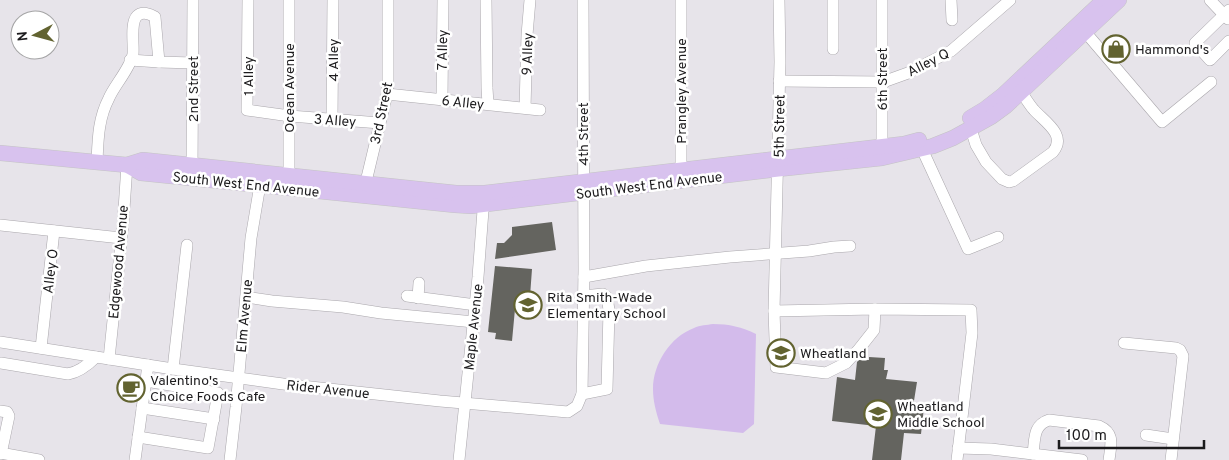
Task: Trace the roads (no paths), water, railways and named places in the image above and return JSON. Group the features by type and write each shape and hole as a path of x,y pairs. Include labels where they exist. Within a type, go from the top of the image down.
{"main road":[{"name":"South West End Avenue","path":"1082,28 1104,0"},
{"name":"South West End Avenue","path":"261,179 289,175 455,205 484,199 681,175 922,149 940,144 971,129 1006,106 1018,88 1082,28 1119,0"},
{"name":"South West End Avenue","path":"882,152 948,130 985,109 1003,95 1018,88"},
{"name":"South West End Avenue","path":"0,153 127,166 143,160 192,172 364,189"}],"street":[{"name":"2nd Street","path":"192,172 193,0"},
{"name":"1 Alley","path":"248,0 248,110 290,116"},
{"name":"Ocean Avenue","path":"289,0 289,175"},
{"name":"4 Alley","path":"332,120 333,0"},
{"name":"3rd Street","path":"364,189 387,94 388,0"},
{"name":"7 Alley","path":"442,99 443,0"},
{"path":"486,0 488,104"},
{"name":"9 Alley","path":"525,108 530,0"},
{"name":"4th Street","path":"582,394 584,277 583,0"},
{"name":"Prangley Avenue","path":"681,0 681,175"},
{"name":"5th Street","path":"778,0 780,62 774,311 776,367 826,372 846,363 859,350 874,330 875,309"},
{"path":"833,0 833,49"},
{"name":"6th Street","path":"882,0 882,152"},
{"path":"951,0 952,20"},
{"path":"1210,0 1227,15 1195,44 1210,60 1229,41"},
{"name":"Alley Q","path":"779,81 882,82 908,73 951,51 1006,4"},
{"path":"96,162 100,121 109,97 133,56 135,20 142,14 149,14 155,17 159,62"},
{"path":"1082,28 1162,122 1211,82"},
{"path":"130,60 193,63"},
{"path":"971,129 976,145 986,162 1002,179 1009,182 1013,182 1052,152 1058,142 1054,130 1033,108 1018,88"},
{"name":"6 Alley","path":"387,94 540,110"},
{"name":"3 Alley","path":"290,116 380,123"},
{"path":"922,149 968,249 998,237"},
{"name":"Edgewood Avenue","path":"109,359 127,166"},
{"name":"Elm Avenue","path":"230,460 251,238 261,179"},
{"name":"Maple Avenue","path":"459,460 476,305 484,199"},
{"path":"0,225 54,231"},
{"name":"Alley O","path":"41,348 54,231 121,238"},
{"path":"173,369 187,245"},
{"path":"584,277 646,266 850,246"},
{"path":"419,283 413,297 476,305"},
{"path":"582,394 607,388 609,310 607,297 603,294 583,296"},
{"path":"246,298 474,322"},
{"path":"774,311 971,310 972,333 957,460"},
{"path":"3,342 0,365 68,374 82,369 96,357"},
{"name":"Rider Avenue","path":"3,342 283,384 466,403 568,412 577,406 582,394"},
{"path":"1124,343 1176,348 1180,350 1183,356 1170,460"},
{"path":"135,460 148,365"},
{"path":"138,437 208,448 218,393 146,381"},
{"path":"142,408 214,419"},
{"path":"0,411 7,412 9,416 4,456 39,460"},
{"path":"1033,454 1038,426 1050,420 1106,428 1112,441 1109,460"},
{"path":"1146,435 1173,439"},
{"path":"958,448 992,449 1082,460"}],"place":[{"name":"Hammond's","path":"1116,49"},
{"name":"Rita Smith-Wade Elementary School","path":"528,305"},
{"name":"Wheatland","path":"781,353"},
{"name":"Valentino's Choice Foods Cafe","path":"131,388"},
{"name":"Wheatland Middle School","path":"878,414"}]}
